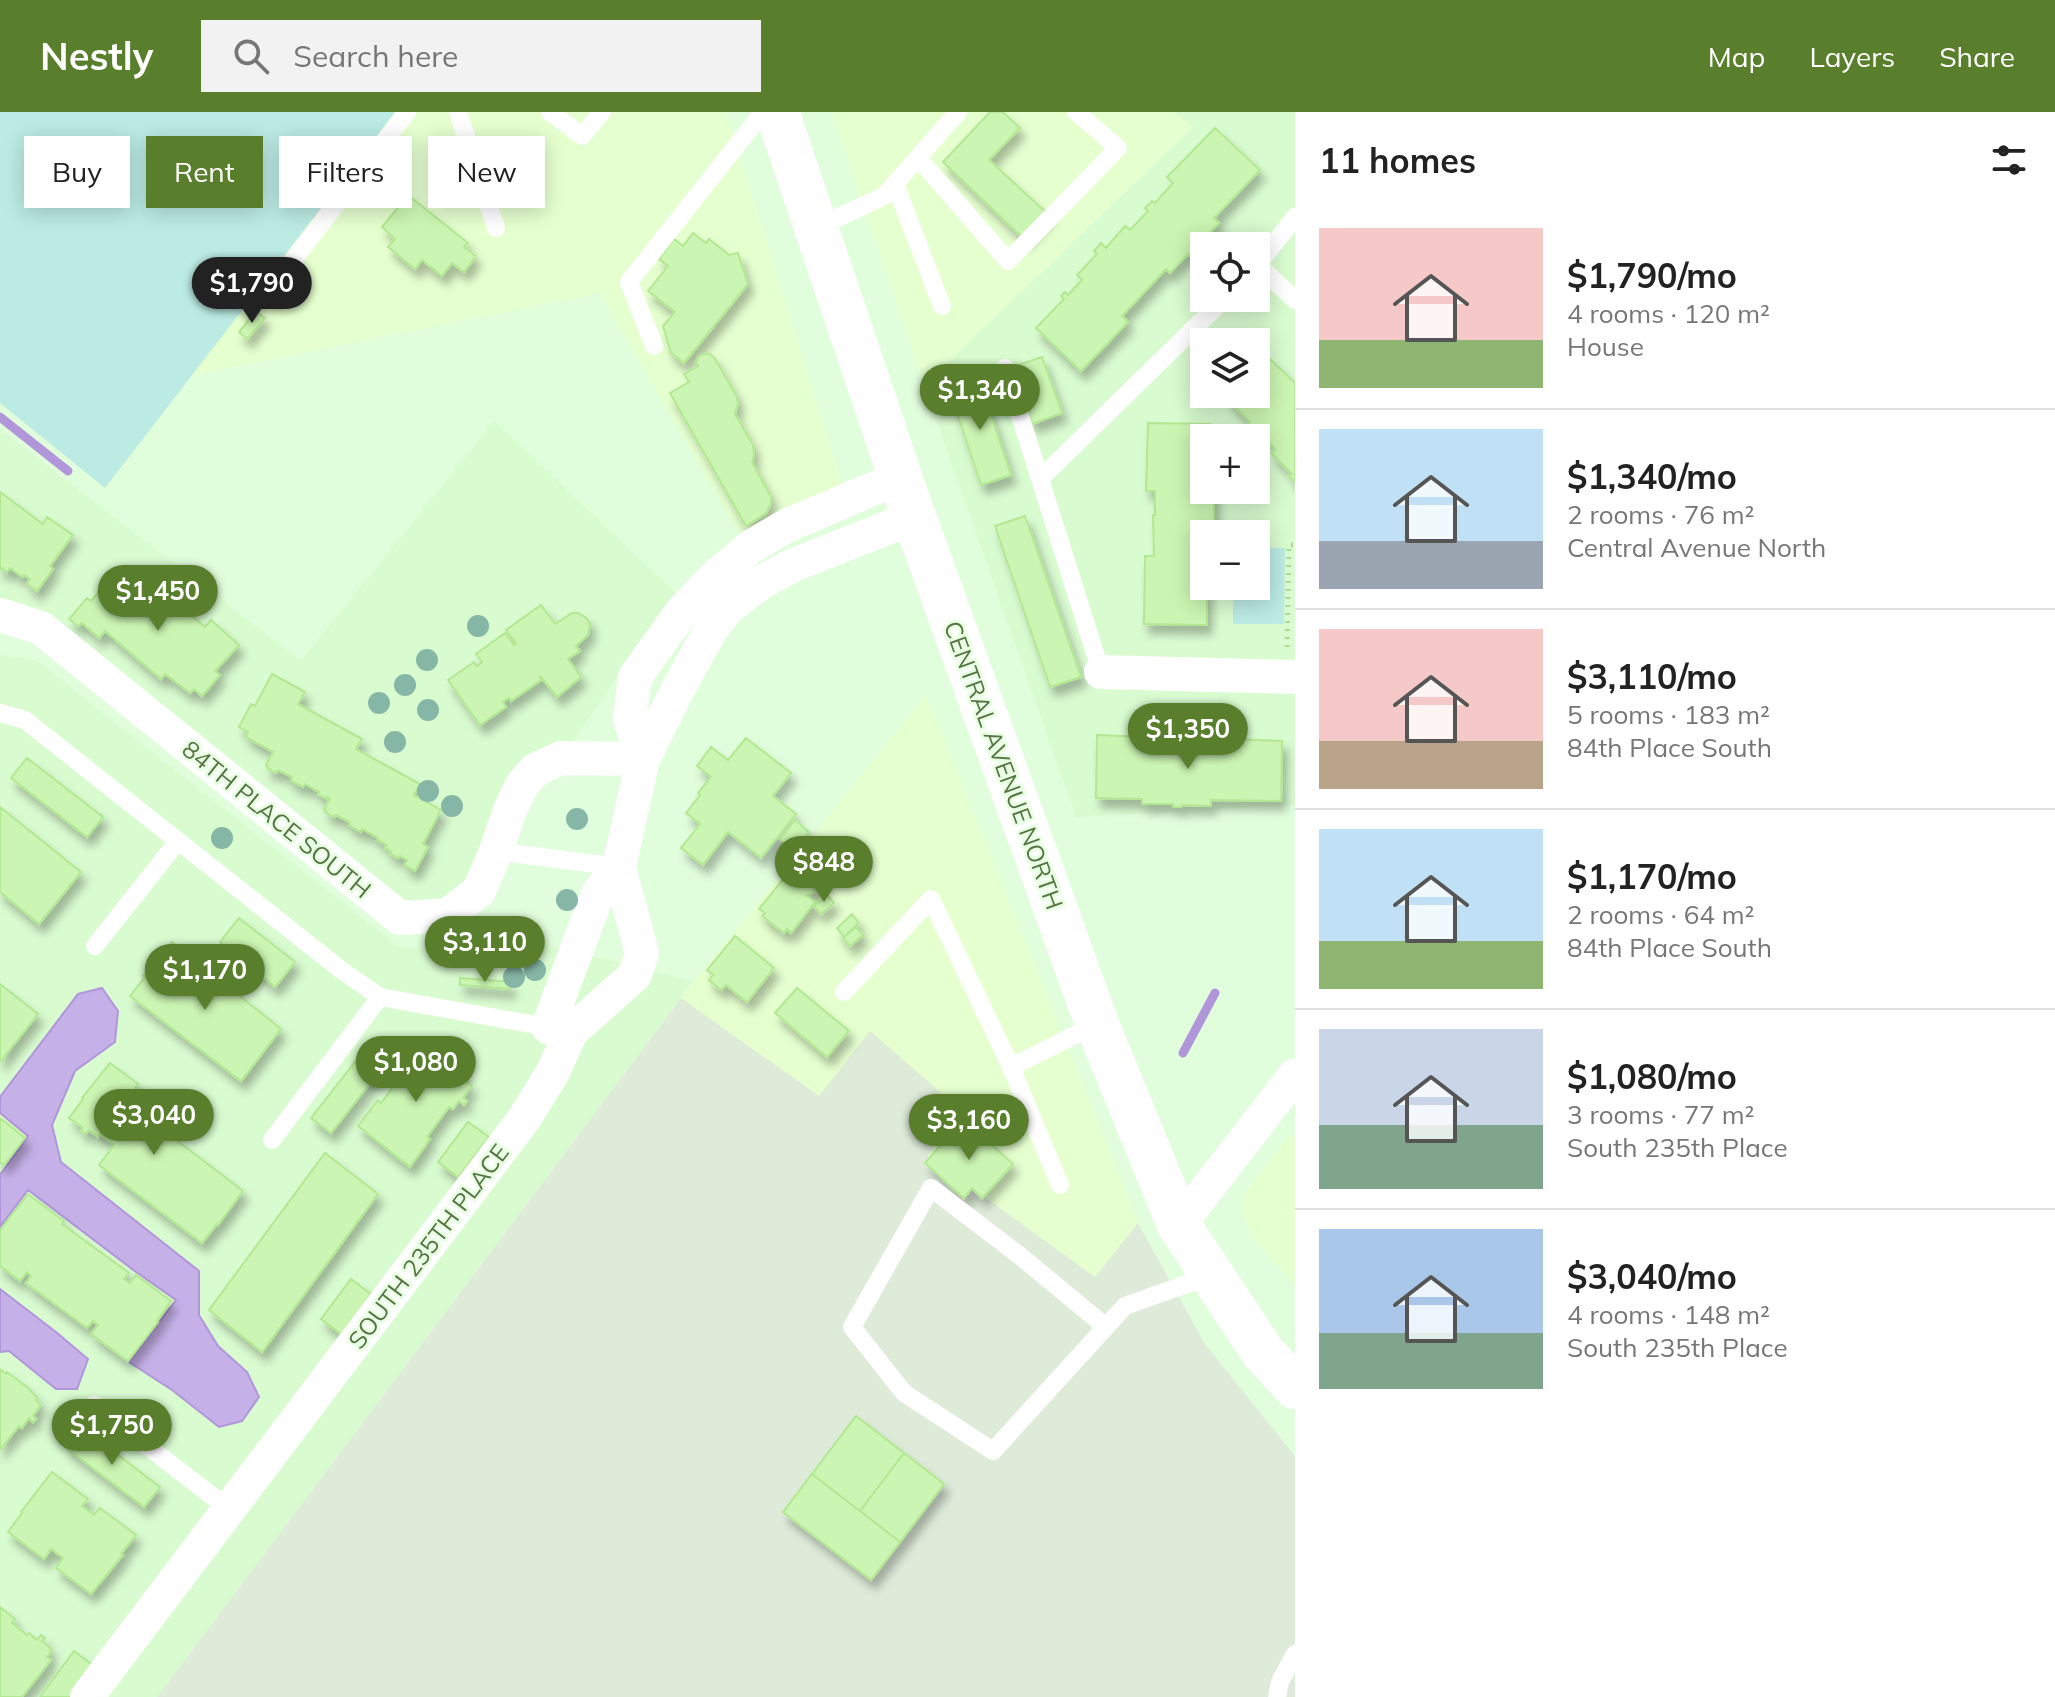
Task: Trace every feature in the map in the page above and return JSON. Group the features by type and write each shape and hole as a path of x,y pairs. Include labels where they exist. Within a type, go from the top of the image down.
{"main road":[{"name":"CENTRAL AVENUE NORTH","path":"777,112 908,497 1097,1024 1179,1225 1262,1351 1295,1387"}],"street":[{"name":"SOUTH 235TH PLACE","path":"87,1697 524,1119 553,1072 560,1030 635,975 642,953 619,867 643,759 711,629 728,608 762,582 908,497"},
{"name":"84TH PLACE SOUTH","path":"0,615 41,628 400,918 448,915 479,891 510,810 522,785 535,770 561,758 643,759"},
{"path":"1101,672 1291,677"},
{"path":"560,1030 598,893 619,867"},
{"path":"1179,1225 1295,1075"}],"lane":[{"path":"294,259 407,112"},
{"path":"458,112 496,228"},
{"path":"550,112 582,136 602,112"},
{"path":"654,346 629,282 763,112"},
{"path":"816,228 884,196 958,112"},
{"path":"918,158 1008,261 1118,148 1076,112"},
{"path":"895,184 942,306"},
{"path":"1270,249 1295,217"},
{"path":"1270,278 1295,300"},
{"path":"1040,479 1211,312"},
{"path":"1005,368 1101,672"},
{"path":"0,713 25,720 340,969 380,997 560,1030"},
{"path":"95,946 178,841"},
{"path":"496,851 619,867"},
{"path":"844,992 931,899 1011,1067 1060,1185"},
{"path":"272,1140 380,997"},
{"path":"1011,1067 1097,1024"},
{"path":"1106,1327 931,1188 852,1327 904,1393 993,1451 1106,1327 1125,1306 1212,1275"},
{"path":"94,1405 229,1509"},
{"path":"1277,1697 1280,1682 1295,1654"}],"path":[{"path":"1291,677 1289,545 1294,545"}],"shaded area":[{"path":"0,112 395,112 376,136 279,136 279,208 321,208 105,488 0,403"},
{"path":"395,112 726,112 843,489 743,540 600,293 192,375 321,208 412,208 412,136 376,136"},
{"path":"832,112 1174,112 1193,127 924,385"},
{"path":"1174,112 1295,112 1295,805 1076,817 924,385 1193,128"},
{"path":"494,421 676,593 496,851 444,904 408,907 0,613 0,429 301,661"},
{"path":"1270,548 1285,548 1284,624 1233,624 1233,600 1270,600"},
{"path":"0,655 36,660 400,948 551,946 693,981 157,1697 0,1697"},
{"path":"926,695 1138,1223 1095,1277 927,1156 870,1031 819,1096 681,998"},
{"path":"102,988 118,1011 115,1042 75,1071 52,1125 61,1162 199,1271 199,1315 218,1346 247,1372 259,1397 242,1421 219,1427 172,1390 129,1362 176,1300 28,1190 0,1227 0,1175 28,1136 0,1113 0,1097 78,994"},
{"path":"681,998 819,1096 870,1031 962,1111 928,1156 1095,1277 1138,1223 1205,1344 1295,1456 1295,1697 157,1697"},
{"path":"1289,1135 1295,1138 1295,1286 1255,1240 1244,1217 1243,1196"},
{"path":"0,1289 88,1359 77,1389 56,1389 9,1351 0,1352"}],"building":[{"path":"990,112 1003,112 1020,128 989,160 1048,214 1024,239 943,162"},
{"path":"1215,128 1260,170 1214,218 1219,223 1211,232 1190,232 1190,254 1170,273 1166,269 1122,316 1128,322 1081,371 1036,328 1064,299 1061,296 1065,292 1068,295 1082,280 1077,275 1097,254 1094,251 1101,243 1106,248 1125,226 1130,230 1148,211 1145,208 1152,201 1155,203 1173,183 1167,177"},
{"path":"412,198 468,243 464,247 476,256 464,272 452,263 442,276 422,260 415,269 388,247 395,239 382,227 397,208 412,208"},
{"path":"693,233 706,243 709,239 729,255 738,253 748,284 684,363 671,353 663,326 675,312 648,291 668,266 659,259 674,239 683,246"},
{"path":"256,311 265,318 247,339 239,332"},
{"path":"708,353 714,357 736,395 738,403 735,414 753,445 752,462 771,497 766,513 746,526 670,393 689,382 684,374 698,366 699,356"},
{"path":"1042,357 1062,413 1032,424 1012,367"},
{"path":"1270,359 1295,383 1295,482 1289,476 1292,474 1271,453 1275,449 1270,443 1270,424 1248,424 1250,422 1236,408 1270,408"},
{"path":"979,379 1011,475 981,485 949,389"},
{"path":"1148,423 1210,424 1190,424 1190,504 1214,504 1214,520 1190,520 1190,600 1207,600 1207,625 1144,624 1145,556 1154,556 1155,515 1155,491 1146,491"},
{"path":"0,492 43,524 47,517 73,535 50,566 53,569 37,591 27,584 30,579 24,575 22,577 10,568 7,572 0,570"},
{"path":"1025,516 1081,677 1050,687 995,526"},
{"path":"116,572 139,592 150,580 205,627 211,620 239,645 215,671 220,675 202,696 194,689 190,693 165,674 161,679 105,631 99,638 82,623 78,626 69,619 87,598 91,601"},
{"path":"541,605 555,624 572,613 578,613 590,623 588,635 576,646 580,651 568,659 581,677 557,697 540,676 541,680 511,701 509,698 503,702 506,707 480,725 448,680 474,662 477,666 482,662 476,654 505,633 516,644 506,630"},
{"path":"272,674 305,692 298,704 362,739 356,749 420,784 414,795 441,810 423,844 428,847 415,871 404,865 407,860 390,854 391,851 385,848 387,845 378,838 325,812 330,799 305,784 303,787 291,781 292,777 278,770 276,773 267,768 273,752 246,737 248,732 239,727 251,704 255,706"},
{"path":"1097,735 1146,737 1146,745 1210,746 1210,740 1236,739 1282,741 1281,801 1211,800 1211,806 1173,807 1173,804 1142,804 1142,799 1096,798"},
{"path":"746,738 791,773 773,796 796,814 761,858 728,832 703,865 681,848 700,824 686,813 711,777 697,766 711,747 728,760"},
{"path":"27,758 103,817 87,837 11,778"},
{"path":"0,807 81,872 39,924 0,892"},
{"path":"795,820 809,832 793,851 780,839"},
{"path":"810,843 822,854 809,867 798,857"},
{"path":"808,874 815,892 806,895 815,902 791,933 787,929 784,933 762,916 765,913 759,909 784,878 794,886 792,877"},
{"path":"827,895 834,903 821,914 814,906"},
{"path":"852,914 859,923 844,937 837,928"},
{"path":"239,918 295,962 275,987 220,942"},
{"path":"470,921 475,927 452,940 430,944 430,936 451,932"},
{"path":"856,927 863,935 850,946 843,938"},
{"path":"735,936 774,968 747,1002 726,985 721,990 709,980 713,975 707,970"},
{"path":"172,942 281,1029 241,1081 130,996"},
{"path":"460,978 510,982 510,989 460,985"},
{"path":"0,984 38,1014 0,1062"},
{"path":"797,988 849,1031 827,1057 775,1013"},
{"path":"373,1039 392,1055 331,1133 311,1118"},
{"path":"417,1046 421,1049 423,1046 457,1068 465,1077 463,1080 472,1086 463,1098 467,1101 464,1105 459,1101 453,1109 449,1107 410,1167 358,1126 378,1100 381,1103 403,1073 400,1070 407,1061 402,1058 405,1054 409,1057"},
{"path":"110,1063 138,1084 135,1088 150,1099 140,1112 243,1191 202,1243 99,1165 114,1145 100,1134 98,1137 89,1130 85,1134 81,1131 83,1128 69,1118"},
{"path":"0,1118 25,1138 4,1165 0,1162"},
{"path":"963,1119 1013,1164 982,1198 972,1188 964,1198 925,1163"},
{"path":"468,1122 489,1137 458,1177 438,1162"},
{"path":"325,1153 378,1194 262,1352 209,1310"},
{"path":"28,1194 64,1221 62,1224 129,1273 124,1279 130,1283 136,1275 171,1301 128,1361 91,1334 98,1325 93,1321 87,1328 26,1283 31,1276 27,1272 20,1281 0,1266 0,1230"},
{"path":"351,1279 371,1294 341,1334 321,1319"},
{"path":"0,1369 27,1387 41,1405 33,1416 36,1419 33,1422 29,1418 22,1428 19,1426 0,1450"},
{"path":"856,1416 904,1453 860,1511 812,1474"},
{"path":"80,1426 160,1487 144,1507 65,1447"},
{"path":"904,1453 944,1484 900,1542 860,1511"},
{"path":"52,1472 88,1499 82,1506 94,1515 100,1508 136,1535 91,1594 56,1568 63,1558 51,1549 44,1559 8,1532"},
{"path":"812,1474 900,1542 871,1580 783,1512"},
{"path":"0,1607 15,1619 12,1623 27,1635 29,1633 37,1640 41,1635 45,1638 42,1641 52,1650 47,1657 51,1660 22,1697 0,1697"},
{"path":"74,1651 94,1666 72,1697 40,1697"}],"waterway":[{"path":"0,417 68,471"},
{"path":"1183,1053 1215,993"}]}
